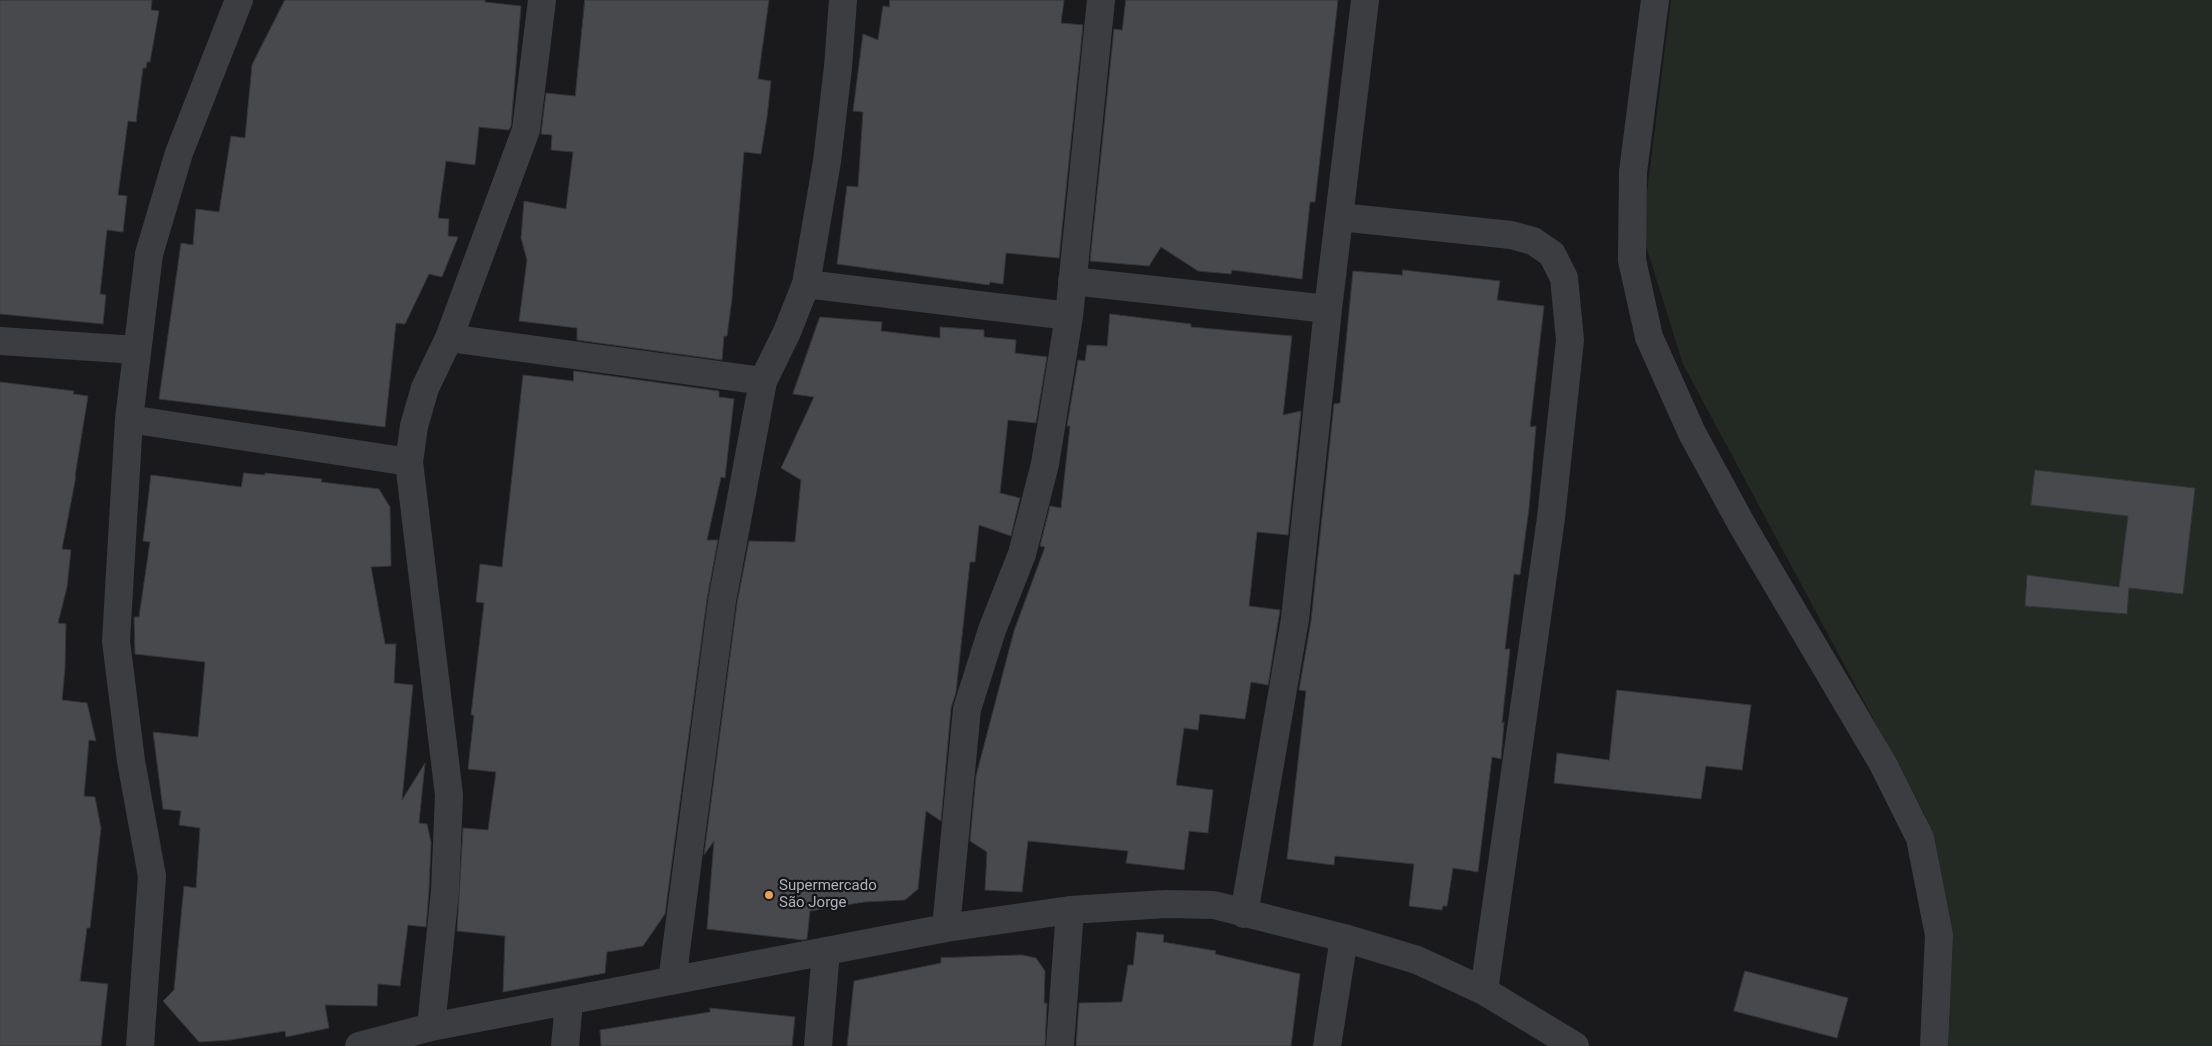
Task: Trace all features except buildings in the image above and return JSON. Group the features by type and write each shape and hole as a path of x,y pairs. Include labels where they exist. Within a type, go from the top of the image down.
{"street":[{"path":"140,1046 152,876 131,761 116,642 129,419 152,245 179,153 239,0"},
{"path":"431,1027 444,891 449,795 409,462 414,426 425,388 449,338 526,130 542,0"},
{"path":"672,981 722,601 763,381 787,332 806,284 827,161 838,67 843,0"},
{"path":"946,928 967,709 992,630 1022,554 1044,464 1068,316 1101,0"},
{"path":"1244,914 1295,619 1328,309 1365,0"},
{"path":"1655,0 1633,172 1632,260 1649,337 1692,433 1742,525 1883,764 1920,838 1938,935 1934,1046"},
{"path":"1340,217 1510,235 1533,241 1552,254 1564,278 1570,340 1551,518 1484,991"},
{"path":"1072,281 1328,309"},
{"path":"806,284 1068,316"},
{"path":"449,338 763,381"},
{"path":"0,340 137,350"},
{"path":"129,419 409,462"},
{"path":"359,1046 431,1027 569,1002 946,928 1070,910 1175,904 1214,905 1344,938 1417,960 1484,991 1569,1045"},
{"path":"1060,1046 1070,910"},
{"path":"1327,1046 1344,938"},
{"path":"818,1046 826,951"},
{"path":"565,1046 569,1002"}],"shaded area":[{"path":"1671,0 2212,0 2212,1046 1939,1046 1926,817 1683,364 1642,233"}],"place":[{"name":"Supermercado São Jorge","path":"769,895"}]}
